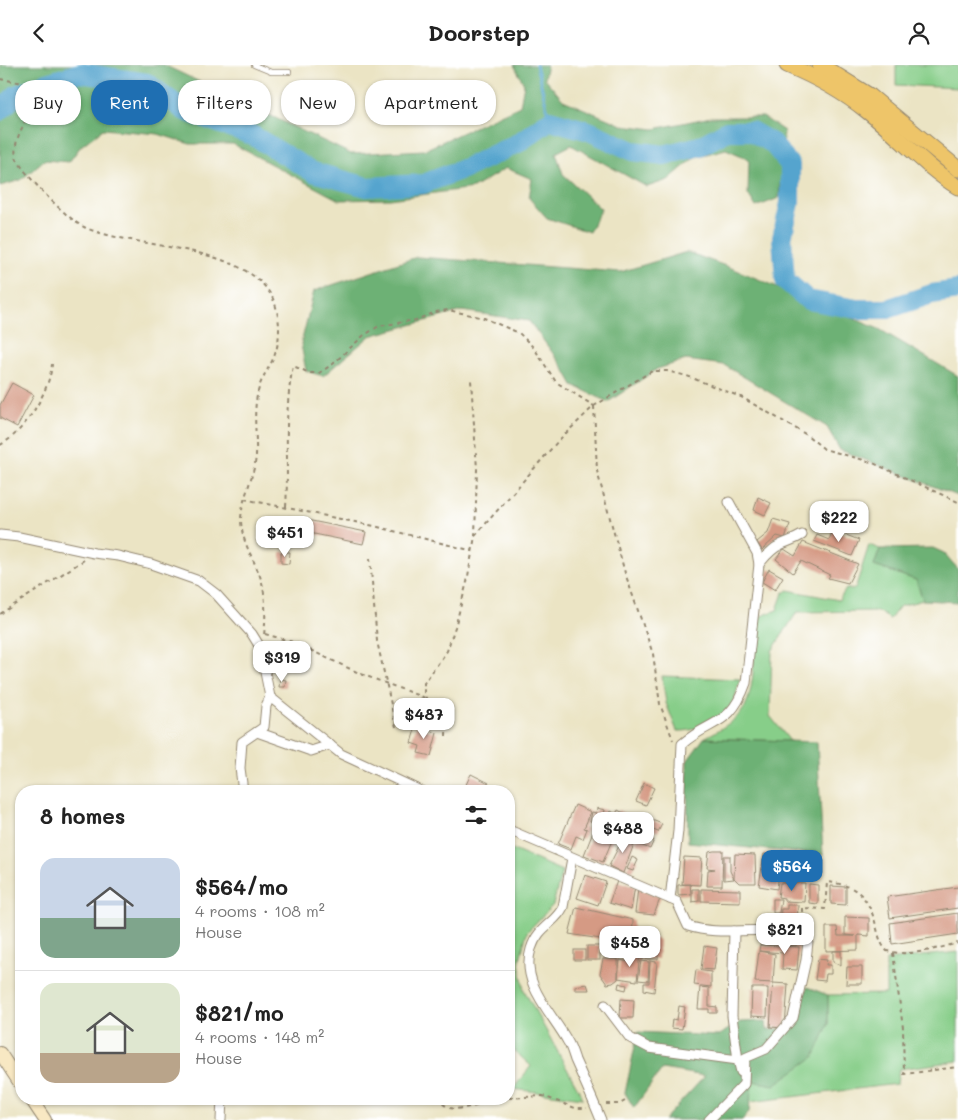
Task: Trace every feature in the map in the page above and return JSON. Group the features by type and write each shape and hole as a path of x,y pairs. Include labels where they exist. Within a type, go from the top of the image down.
{"highway":[{"path":"787,65 847,96 880,121 918,158 958,187"},
{"path":"820,65 870,95 958,169"}],"main road":[{"path":"0,1053 15,1076"},
{"path":"35,1105 45,1120"}],"street":[{"path":"670,899 678,831 680,753 682,744 694,734 723,719 741,698 746,683 759,564 757,553 730,502"},
{"path":"0,535 59,544 151,564 200,581 216,594 252,634 260,647 270,697 266,707 264,727 242,742 240,768 242,785"},
{"path":"759,564 781,544 791,543 802,535"},
{"path":"270,697 341,754 408,785"},
{"path":"257,732 311,751 330,745"},
{"path":"515,833 572,859 677,902 688,926 702,931 773,931 793,933 808,943 793,1018 766,1049 745,1058 744,1084 709,1120"},
{"path":"572,859 564,907 560,914 546,924 538,935 530,950 528,967 544,1005 568,1042 602,1120"},
{"path":"734,931 732,1016 738,1060 744,1084"},
{"path":"605,1005 630,1038 648,1048 738,1060"},
{"path":"221,1120 222,1105"}],"lane":[{"path":"254,65 271,72 289,72"}],"path":[{"path":"0,79 19,82 28,86 32,95 30,107 15,147 16,157 58,207 83,227 112,236 163,245 235,266 256,277 268,289 278,315 279,329 275,355 258,390 256,458 244,499 242,531 246,546 263,586 265,634 260,647"},
{"path":"286,507 288,467 285,426 287,400 294,366 310,373 319,373 333,364 362,336 378,326 416,320 435,312 448,310 484,318 518,333 534,348 556,381 594,406"},
{"path":"0,445 9,440 33,413 52,373 52,364"},
{"path":"475,536 559,440 594,406 646,373 666,371 741,397 807,435 824,449 871,462 958,502"},
{"path":"425,698 424,683 447,651 455,627 473,551 477,469 471,380"},
{"path":"594,406 597,471 625,573 653,654 660,704 680,753"},
{"path":"244,499 374,526 473,551"},
{"path":"0,614 94,553"},
{"path":"370,558 377,641 396,727"},
{"path":"265,634 293,642 335,663 425,698 434,705 447,710 446,736"},
{"path":"801,939 802,908 825,909 827,882 848,885 864,898 870,906 883,947 893,952 929,950 958,943"},
{"path":"893,952 903,1028 904,1073 958,1067"},
{"path":"515,1098 543,1096 582,1109 595,1104 620,1104 625,1101"},
{"path":"445,1105 456,1109 477,1105"}],"green space":[{"path":"0,65 164,65 196,80 178,80 178,125 271,125 271,116 281,121 281,125 290,125 351,154 424,150 479,125 496,125 496,117 520,106 524,84 514,65 547,65 544,78 563,100 622,125 654,129 711,117 763,117 784,131 779,198 756,207 748,194 749,159 726,149 695,157 668,180 647,187 571,145 556,153 563,174 601,209 589,232 547,218 529,198 532,179 506,168 473,188 390,199 339,200 233,144 190,144 158,134 103,129 81,146 69,162 44,160 21,180 0,186"},
{"path":"896,65 958,65 958,88 896,85"},
{"path":"687,252 734,269 879,329 958,376 958,496 840,450 827,427 724,365 686,360 657,369 608,402 573,385 563,367 529,321 462,311 370,336 323,376 306,371 301,344 314,291 417,257 620,272"},
{"path":"869,545 880,549 874,566 916,580 923,600 900,606 890,619 877,611 797,612 772,651 770,716 790,741 704,738 732,721 745,707 749,698 753,676 756,618 777,610 783,593 788,590 839,600 846,589 855,589"},
{"path":"933,548 944,553 958,569 958,602 923,600 916,580 874,566 880,549"},
{"path":"662,676 740,679 735,698 718,718 702,727 677,731 666,703"},
{"path":"704,738 817,742 823,855 688,842 687,761"},
{"path":"515,851 562,871 553,905 527,932 519,963 524,990 583,1098 515,1089 515,1086 531,1066 515,1051"},
{"path":"958,952 958,1061 899,1069 897,1084 750,1102 751,1081 828,1025 828,995 886,994 886,960"},
{"path":"807,987 828,995 828,1025 814,1057 774,1085 752,1081 749,1112 742,1120 664,1120 705,1076 662,1069 634,1108 625,1093 638,1032 718,1036 740,1022 766,1021 767,1030 795,1027"}],"building":[{"path":"12,383 34,395 17,427 0,418 0,405"},
{"path":"758,497 771,503 765,515 754,510"},
{"path":"292,517 366,532 363,544 290,529"},
{"path":"773,519 790,524 785,538 777,536 762,550 757,542 768,533"},
{"path":"833,530 859,540 852,556 814,541 817,535 829,540"},
{"path":"803,542 858,564 848,583 828,578 830,575 801,561 793,573 776,559 784,549 795,556"},
{"path":"281,552 290,552 289,564 281,563"},
{"path":"769,569 783,577 775,590 762,582"},
{"path":"280,679 286,680 285,687 279,687"},
{"path":"416,726 437,733 431,756 418,753 420,746 411,743"},
{"path":"471,774 489,783 488,785 466,785"},
{"path":"644,783 654,788 646,805 636,801"},
{"path":"575,805 591,812 584,828 587,829 583,839 576,836 571,849 558,844"},
{"path":"597,808 605,810 602,823 590,821 592,812 596,813"},
{"path":"618,810 633,818 620,840 603,830 611,811 616,814"},
{"path":"647,818 662,824 658,832 644,826"},
{"path":"595,827 613,838 603,862 584,855"},
{"path":"640,833 654,840 650,849 636,843"},
{"path":"625,834 636,839 623,873 609,866"},
{"path":"723,851 722,886 707,886 708,870 715,869 707,868 709,852"},
{"path":"735,854 755,855 756,883 739,883 734,878"},
{"path":"764,854 781,857 777,889 759,886"},
{"path":"799,855 817,856 817,873 799,873"},
{"path":"724,856 730,856 730,871 734,879 724,880"},
{"path":"632,857 638,860 633,871 627,869"},
{"path":"684,857 702,858 700,885 682,884"},
{"path":"585,875 606,882 598,905 577,898"},
{"path":"617,881 635,886 631,910 609,903"},
{"path":"780,883 805,883 804,902 784,901 784,898 778,897"},
{"path":"690,884 691,894 678,895 678,885"},
{"path":"809,884 818,885 818,904 809,903"},
{"path":"831,886 846,887 846,905 831,904"},
{"path":"958,887 958,908 890,918 887,897"},
{"path":"638,888 661,896 654,915 635,913"},
{"path":"692,889 699,889 699,901 692,902"},
{"path":"701,889 740,890 740,902 701,901"},
{"path":"773,899 781,899 779,913 773,913"},
{"path":"787,905 798,905 797,924 780,923 781,909 787,909"},
{"path":"576,907 633,920 632,944 569,934"},
{"path":"958,913 958,934 892,944 890,923"},
{"path":"845,917 869,918 869,936 858,935 858,950 826,951 826,927 837,927 838,936 855,936 845,935"},
{"path":"635,935 646,936 644,959 641,959 641,950 640,952 633,950"},
{"path":"648,936 659,940 658,959 646,959"},
{"path":"784,939 797,941 796,946 784,944"},
{"path":"760,945 799,947 797,970 782,969 783,953 759,951"},
{"path":"587,946 600,946 600,960 587,960"},
{"path":"704,946 717,948 714,970 701,969"},
{"path":"574,950 585,950 585,960 574,960"},
{"path":"759,951 775,954 773,983 755,982"},
{"path":"833,951 841,951 841,966 833,962"},
{"path":"632,952 640,953 637,981 618,978 620,960 630,962"},
{"path":"603,959 618,959 618,979 613,983 607,984 600,974"},
{"path":"818,959 827,960 826,965 831,965 831,974 826,974 825,981 815,980"},
{"path":"641,961 649,962 648,981 638,980"},
{"path":"650,961 657,962 654,992 644,990 644,983 649,983"},
{"path":"847,967 862,967 862,984 846,984"},
{"path":"696,970 711,972 711,987 694,985"},
{"path":"619,983 627,985 626,990 618,988"},
{"path":"773,983 788,984 785,1028 770,1027"},
{"path":"587,984 589,990 575,990 575,986"},
{"path":"700,987 709,988 709,1006 717,1007 717,1013 709,1013 709,1009 698,1009"},
{"path":"752,988 768,988 767,1017 751,1016"},
{"path":"621,999 634,1000 633,1018 620,1018"},
{"path":"679,1006 685,1007 682,1029 671,1028 672,1019 677,1020"}],"waterway":[{"path":"536,65 550,120"},
{"path":"0,111 16,95 46,83 80,73 147,83 185,111 252,135 313,172 367,187 423,184 468,167 518,143 550,120 589,131 633,151 664,155 700,146 727,131 751,131 772,143 790,165 790,203 782,238 785,280 808,300 857,309 887,309 932,294 958,290"}]}
